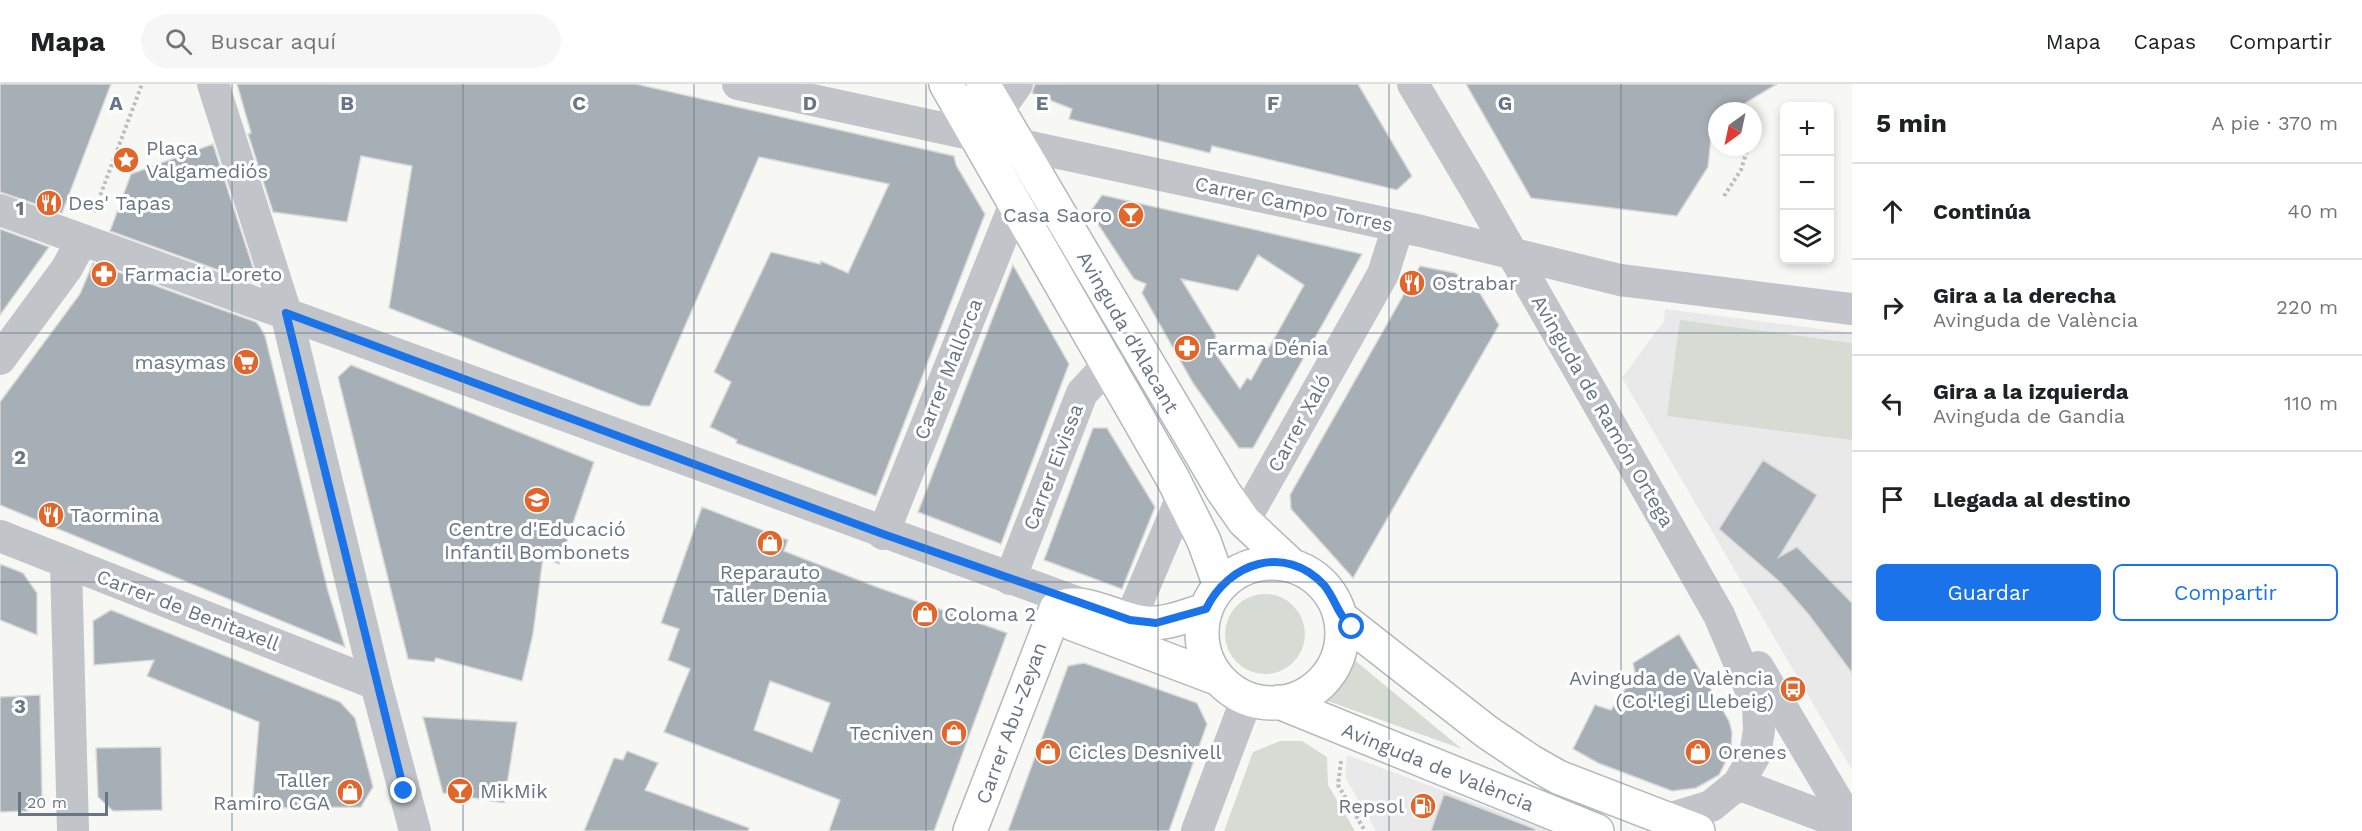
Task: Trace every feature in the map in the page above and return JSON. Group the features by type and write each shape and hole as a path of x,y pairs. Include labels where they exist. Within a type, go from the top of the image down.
{"main road":[{"name":"Avinguda d'Alacant","path":"946,84 1110,364 1182,497 1213,560 1213,598"},
{"name":"Avinguda d'Alacant","path":"991,97 1176,415 1244,521 1292,565"},
{"path":"1213,598 1156,623 1119,617 1072,604 1056,609 1051,616 1219,679 1263,700 1298,698 1315,688 1329,674 1338,656 1342,637 1340,617 1334,600 1323,585 1309,573 1292,565 1272,562 1252,565 1234,573 1213,598 1202,627 1203,646 1219,679"},
{"name":"Carrer Abu-Zeyan","path":"970,831 1051,616"},
{"name":"Avinguda de València","path":"1340,617 1487,732 1530,761 1558,777 1683,825"},
{"name":"Avinguda de València","path":"1263,700 1344,730 1576,827"}],"street":[{"path":"213,84 286,313 376,684 415,831"},
{"name":"Carrer Campo Torres","path":"738,84 1398,227 1620,280 1852,309"},
{"path":"991,97 1017,84"},
{"name":"Avinguda de Ramón Ortega","path":"1413,84 1719,615 1758,707 1759,730 1755,755 1738,784 1683,825"},
{"name":"Carrer Mallorca","path":"883,534 1015,204"},
{"path":"0,210 286,313 883,534 1119,617 1182,497"},
{"name":"Carrer Xaló","path":"1244,521 1383,274 1398,227"},
{"path":"0,359 67,268 82,240"},
{"name":"Carrer Eivissa","path":"1010,579 1082,393 1110,364"},
{"name":"Carrer de Benitaxell","path":"0,536 66,564 376,684"},
{"path":"66,564 73,831"},
{"name":"Avinguda de Ramón Ortega","path":"1719,615 1760,670 1852,827"},
{"path":"1197,831 1263,700"},
{"path":"1738,784 1852,827"}],"path":[{"path":"82,240 113,165 142,84"},
{"path":"1724,196 1741,170 1745,156"},
{"path":"1344,730 1338,785 1365,831"}],"shaded area":[{"path":"1665,309 1852,333 1852,770 1622,378 1664,321"},
{"path":"1680,320 1852,343 1852,440 1667,416"},
{"path":"1257,594 1273,594 1294,605 1305,626 1305,642 1294,663 1273,674 1257,674 1243,668 1231,656 1225,642 1225,626 1231,612 1243,600"},
{"path":"1352,658 1462,749 1325,700 1342,683"},
{"path":"1280,741 1302,741 1327,757 1328,785 1355,831 1224,831 1253,752"},
{"name":"Repsol","path":"1347,755 1549,831 1376,831 1345,777"}],"building":[{"path":"0,84 111,84 62,213 0,192"},
{"path":"237,84 636,84 954,156 956,165 985,214 876,496 736,443 737,440 710,427 731,382 714,372 771,252 820,264 821,261 848,273 889,184 759,157 650,406 641,406 389,308 412,166 361,156 347,222 273,212 248,134 251,133"},
{"path":"1035,84 1358,84 1412,176 1397,190 1212,146 1210,153 1069,119 1072,109 1032,93"},
{"path":"1466,84 1777,84 1747,102 1708,102 1708,167 1677,216 1531,198"},
{"path":"213,144 257,284 110,231 131,174"},
{"path":"1102,195 1362,254 1253,448 1239,448 1193,383 1142,293 1146,284 1134,279 1090,212","holes":["1258,255 1304,285 1251,380 1247,378 1240,389 1211,347 1216,336 1181,279 1238,291"]},
{"path":"0,229 49,247 0,315"},
{"path":"93,263 256,322 260,327 265,336 328,591 345,647 0,505 0,402 80,294"},
{"path":"1013,265 1069,364 1001,544 918,512"},
{"path":"1420,266 1455,273 1475,285 1499,325 1353,578 1291,509 1290,495"},
{"path":"351,365 594,462 559,564 543,557 533,634 522,681 436,658 434,662 408,659 338,377"},
{"path":"1093,428 1107,428 1155,507 1122,589 1044,560"},
{"path":"1763,460 1817,495 1779,557 1797,547 1852,603 1852,673 1809,615 1781,583 1719,529"},
{"path":"702,507 788,540 784,551 1007,633 934,831 829,831 840,800 664,732 690,669 668,660 679,629 661,623","holes":["770,681 830,703 812,752 754,730"]},
{"path":"0,564 23,573 37,593 37,635 0,620"},
{"path":"111,610 340,702 355,718 373,787 361,807 252,808 259,722 147,676 154,660 94,665 93,621"},
{"path":"1679,634 1729,721 1732,732 1731,751 1719,775 1696,788 1672,791 1598,763 1573,749 1595,705 1611,710 1625,689 1637,683 1633,663"},
{"path":"1084,663 1197,703 1207,724 1169,831 1008,831 1068,666"},
{"path":"40,695 42,798 27,811 0,812 0,697"},
{"path":"423,717 517,722 504,803 443,793"},
{"path":"161,747 162,810 113,811 98,797 96,748"},
{"path":"627,751 658,763 645,790 749,828 748,831 584,831 614,758 623,760"},
{"path":"1444,794 1535,829 1535,831 1431,831"}],"place":[{"name":"Plaça Valgamediós","path":"126,160"},
{"name":"Des' Tapas","path":"49,203"},
{"name":"Casa Saoro","path":"1131,215"},
{"name":"Farmacia Loreto","path":"104,274"},
{"name":"Ostrabar","path":"1412,283"},
{"name":"Farma Dénia","path":"1187,348"},
{"name":"masymas","path":"246,362"},
{"name":"Centre d'Educació Infantil Bombonets","path":"537,500"},
{"name":"Taormina","path":"51,515"},
{"name":"Reparauto Taller Denia","path":"770,543"},
{"name":"Coloma 2","path":"925,614"},
{"name":"Avinguda de València (Col·legi Llebeig)","path":"1793,689"},
{"name":"Tecniven","path":"954,733"},
{"name":"Cicles Desnivell","path":"1048,752"},
{"name":"Orenes","path":"1698,752"},
{"name":"MikMik","path":"460,791"},
{"name":"Taller Ramiro CGA","path":"350,792"},
{"name":"Repsol","path":"1423,806"}],"route":[{"path":"404,791 286,313 883,534 1130,620 1145,624 1156,623 1206,609 1211,597 1234,573 1252,565 1272,562 1292,565 1309,573 1323,585 1334,600 1340,617 1352,627"}]}
